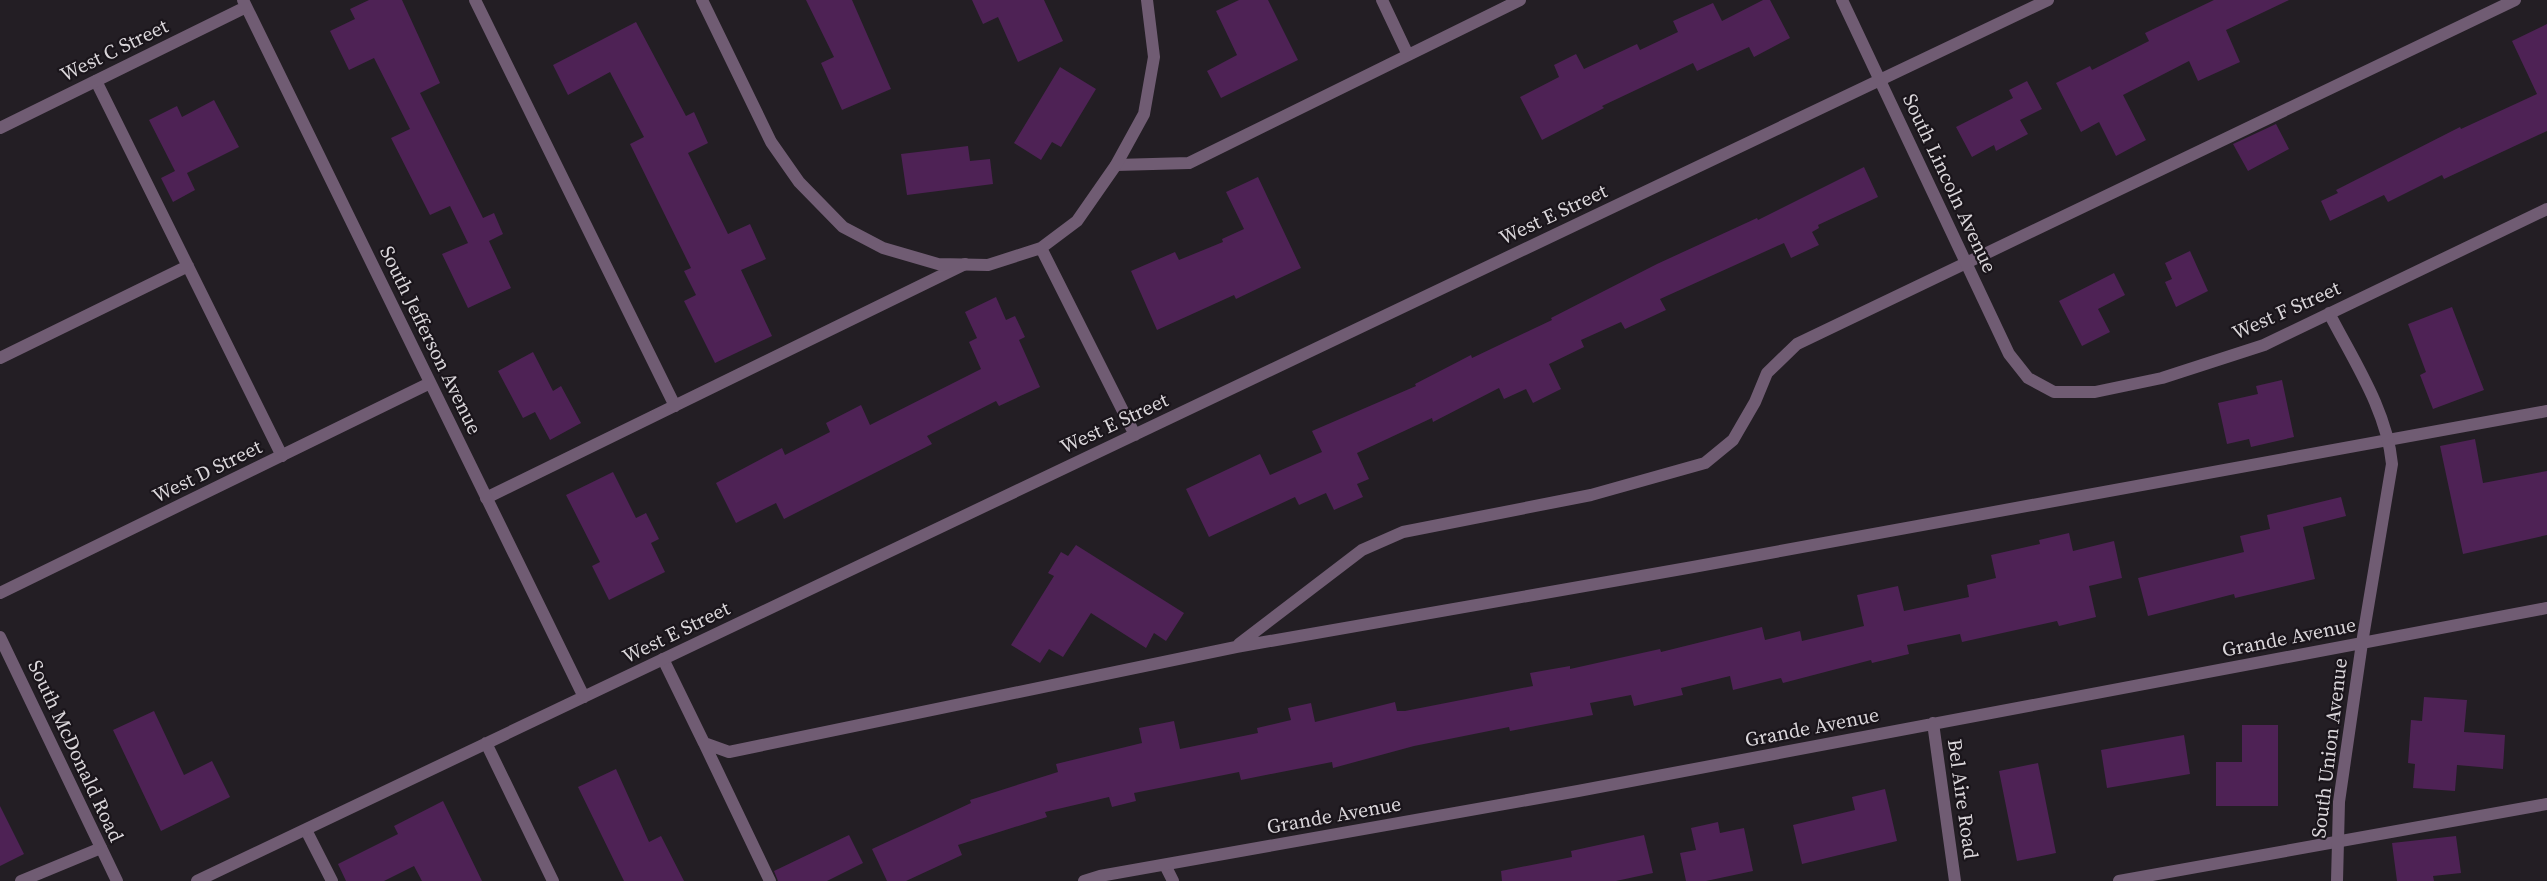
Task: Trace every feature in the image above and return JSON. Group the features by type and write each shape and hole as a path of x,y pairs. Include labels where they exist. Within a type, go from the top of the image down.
{"street":[{"path":"476,0 675,406"},
{"path":"702,0 771,142 799,182 843,227 883,248 938,264 988,265 1041,248 1077,221 1116,165 1144,114 1154,57 1147,0"},
{"path":"1382,0 1408,55"},
{"path":"1116,165 1189,163 1520,0"},
{"name":"South Lincoln Avenue","path":"1842,0 2009,354 2028,378"},
{"name":"West E Street","path":"197,881 2048,0"},
{"path":"1236,647 1362,550 1403,532 1592,495 1705,463 1733,440 1755,402 1767,373 1797,344 2516,0"},
{"name":"West C Street","path":"0,128 96,81 244,3"},
{"name":"South Jefferson Avenue","path":"244,3 584,698"},
{"path":"96,81 282,456"},
{"name":"West F Street","path":"2028,378 2054,392 2095,392 2162,378 2264,345 2547,209"},
{"path":"1041,248 1135,435"},
{"path":"486,498 965,264"},
{"path":"0,358 188,266"},
{"name":"South Union Avenue","path":"2329,313 2375,402 2390,441 2392,464 2362,643 2339,802 2337,881"},
{"name":"West D Street","path":"0,593 430,383"},
{"path":"704,743 729,752 1236,647 2547,411"},
{"name":"Grande Avenue","path":"1084,881 1578,791 2547,608"},
{"name":"South McDonald Road","path":"0,637 117,881"},
{"path":"663,659 770,881"},
{"name":"Bel Aire Road","path":"1933,723 1955,881"},
{"path":"486,744 553,881"},
{"path":"2119,881 2547,804"},
{"path":"306,830 332,881"},
{"path":"21,881 100,848"},
{"path":"1165,865 1173,881"}],"building":[{"path":"369,0 402,0 440,83 420,93 483,218 494,213 503,234 489,241 511,288 468,308 442,254 468,243 450,206 430,215 391,138 410,129 374,58 349,70 330,31 355,19 350,9"},
{"path":"806,0 852,0 891,89 842,110 821,63 834,57"},
{"path":"972,0 1044,0 1063,41 1018,62 998,17 983,24"},
{"path":"1239,0 1268,0 1298,60 1221,98 1207,71 1237,55 1216,11"},
{"path":"1763,0 1770,0 1790,38 1754,57 1749,47 1697,71 1693,63 1602,106 1604,108 1542,140 1520,97 1559,77 1554,65 1576,54 1584,69 1637,44 1640,50 1678,32 1673,21 1713,3 1722,21"},
{"path":"2214,0 2289,0 2226,30 2240,62 2198,81 2189,61 2123,95 2146,140 2116,156 2099,122 2081,132 2056,83 2090,66 2092,70 2149,41 2145,33"},
{"path":"636,22 686,116 694,112 708,143 688,153 728,234 750,224 766,259 741,270 772,336 715,363 684,301 696,295 684,271 691,268 630,144 644,137 610,72 568,95 553,65"},
{"path":"2547,24 2547,131 2444,179 2442,175 2388,202 2384,195 2330,221 2321,201 2338,193 2336,190 2460,127 2461,129 2537,94 2512,41"},
{"path":"1060,67 1096,89 1061,147 1052,142 1041,160 1014,143"},
{"path":"2027,81 2042,109 2020,120 2028,134 1996,151 1994,145 1972,157 1956,127 2013,98 2009,90"},
{"path":"214,100 239,147 187,173 195,190 173,202 161,178 175,171 149,120 177,106 182,117"},
{"path":"2276,124 2289,149 2248,171 2233,144"},
{"path":"968,146 970,161 990,159 993,184 907,195 901,154"},
{"path":"1864,167 1878,197 1818,225 1819,228 1812,232 1819,245 1791,258 1784,243 1660,299 1666,310 1625,329 1621,322 1581,340 1584,347 1549,364 1561,389 1533,403 1526,389 1504,399 1499,388 1433,422 1432,418 1357,453 1369,479 1357,484 1363,497 1334,510 1326,493 1299,505 1295,497 1209,537 1186,489 1260,454 1270,475 1322,452 1312,431 1416,386 1415,384 1471,355 1472,358 1552,320 1551,318 1657,264 1757,218 1758,220"},
{"path":"1258,177 1301,268 1236,299 1234,295 1157,330 1131,271 1175,252 1179,260 1223,242 1222,239 1244,229 1226,192"},
{"path":"2190,251 2208,291 2176,307 2165,282 2172,279 2165,263"},
{"path":"2114,273 2125,295 2098,309 2110,332 2082,346 2059,301"},
{"path":"996,297 1006,320 1015,316 1025,337 1019,340 1040,387 999,406 996,401 927,436 932,444 784,519 776,503 736,523 716,483 782,448 785,455 830,432 826,423 861,405 870,425 981,369 969,342 977,338 965,312"},
{"path":"2452,307 2484,390 2433,409 2420,375 2426,372 2408,324"},
{"path":"533,352 553,391 561,386 581,423 550,440 535,412 523,418 498,371"},
{"path":"2282,380 2294,437 2251,447 2249,439 2227,444 2218,403 2258,394 2256,386"},
{"path":"2475,439 2483,483 2547,471 2547,535 2463,554 2440,446"},
{"path":"613,472 636,518 646,513 659,539 651,543 665,572 609,600 592,566 600,562 566,495"},
{"path":"2341,497 2346,516 2303,527 2315,579 2235,598 2234,594 2148,616 2138,578 2244,552 2240,536 2270,529 2267,515"},
{"path":"2069,533 2073,551 2114,541 2122,578 2089,586 2096,617 2059,626 2057,621 1962,642 1960,634 1907,645 1909,654 1872,663 1871,660 1783,683 1781,678 1733,690 1730,676 1681,688 1683,695 1634,706 1631,695 1590,703 1593,715 1510,731 1509,727 1414,746 1333,768 1332,762 1241,780 1239,772 1134,793 1136,801 1112,807 1109,797 1045,812 1047,817 958,845 962,855 906,881 887,881 872,849 971,803 970,800 1058,772 1056,764 1142,743 1139,728 1174,721 1180,749 1258,733 1257,728 1291,720 1288,708 1311,703 1315,722 1395,702 1397,711 1405,711 1533,686 1530,673 1570,666 1570,669 1660,649 1661,652 1762,627 1765,640 1800,631 1802,641 1864,626 1857,595 1898,586 1904,611 1969,597 1967,585 1996,578 1991,555 2040,544 2039,540"},
{"path":"1076,545 1184,613 1166,641 1154,633 1146,648 1091,613 1063,657 1049,649 1040,663 1011,645 1054,576 1048,573 1061,552 1068,556"},
{"path":"2424,697 2467,700 2464,732 2505,735 2503,769 2457,765 2455,791 2413,788 2415,764 2408,763 2411,720 2422,721"},
{"path":"154,711 184,775 212,761 230,797 161,831 113,730"},
{"path":"2242,725 2278,725 2278,806 2216,806 2216,762 2242,762"},
{"path":"2184,735 2190,774 2107,788 2101,750"},
{"path":"2038,763 2056,853 2017,861 1999,771"},
{"path":"616,769 649,842 661,836 684,881 624,881 578,787"},
{"path":"1885,789 1897,841 1802,864 1793,825 1855,810 1852,797"},
{"path":"443,801 482,881 422,881 414,866 384,881 346,881 338,864 398,834 394,826"},
{"path":"0,806 24,854 0,866"},
{"path":"1718,822 1720,833 1744,828 1753,871 1706,881 1686,881 1680,853 1696,850 1691,828"},
{"path":"849,835 863,863 827,881 778,881 774,871"},
{"path":"1644,835 1653,873 1616,881 1502,881 1501,871 1572,857 1571,851"},
{"path":"2456,836 2461,873 2433,876 2434,881 2397,881 2392,843"}]}
